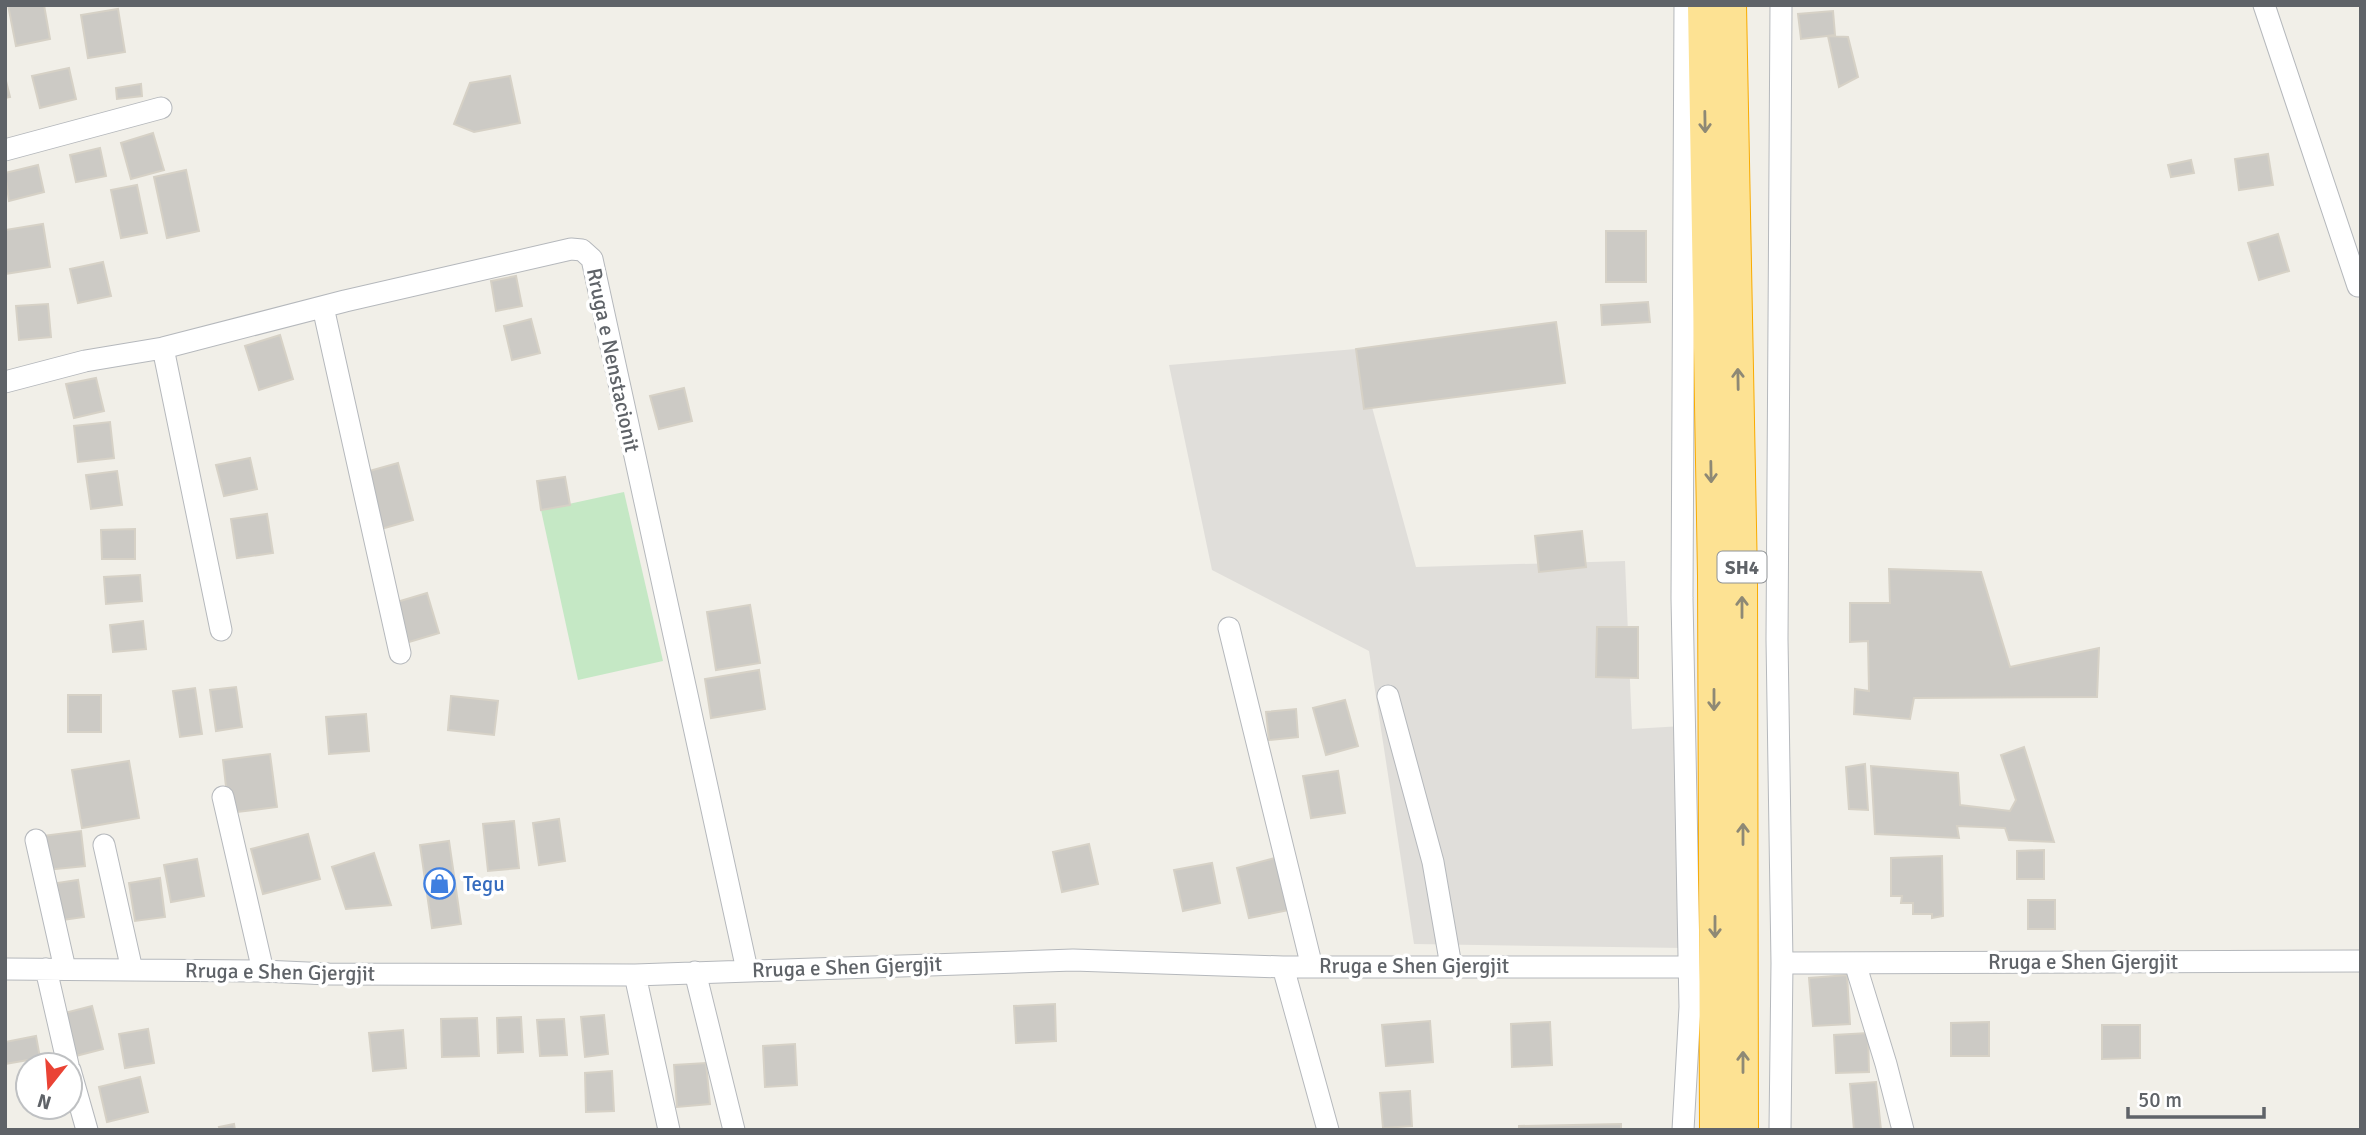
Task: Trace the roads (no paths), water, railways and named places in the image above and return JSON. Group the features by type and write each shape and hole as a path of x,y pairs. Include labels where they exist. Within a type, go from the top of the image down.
{"highway":[{"name":"SH4","path":"1703,5 1713,576 1715,1130"},
{"name":"SH4","path":"1731,5 1742,591 1743,1130"}],"street":[{"path":"1684,1130 1690,1007 1682,598 1685,5"},
{"path":"1780,1130 1782,963 1777,639 1781,5"},
{"path":"2264,5 2358,286"},
{"path":"5,150 161,108"},
{"name":"Rruga e Nenstacionit","path":"5,382 85,361 163,348 323,307 571,249 582,250 592,259 747,970"},
{"path":"323,307 400,653"},
{"path":"163,348 221,630"},
{"path":"1229,628 1312,967"},
{"path":"1388,696 1433,862 1451,967"},
{"path":"223,797 263,971"},
{"path":"36,840 66,1051"},
{"path":"104,845 132,970"},
{"name":"Rruga e Shen Gjergjit","path":"5,969 635,975 1073,960 1283,967 1688,967"},
{"name":"Rruga e Shen Gjergjit","path":"1782,963 2361,961"},
{"path":"1855,963 1903,1130"},
{"path":"1283,967 1328,1130"},
{"path":"695,972 734,1130"},
{"path":"635,975 670,1130"}],"place":[{"name":"Tegu","path":"440,884"}]}
